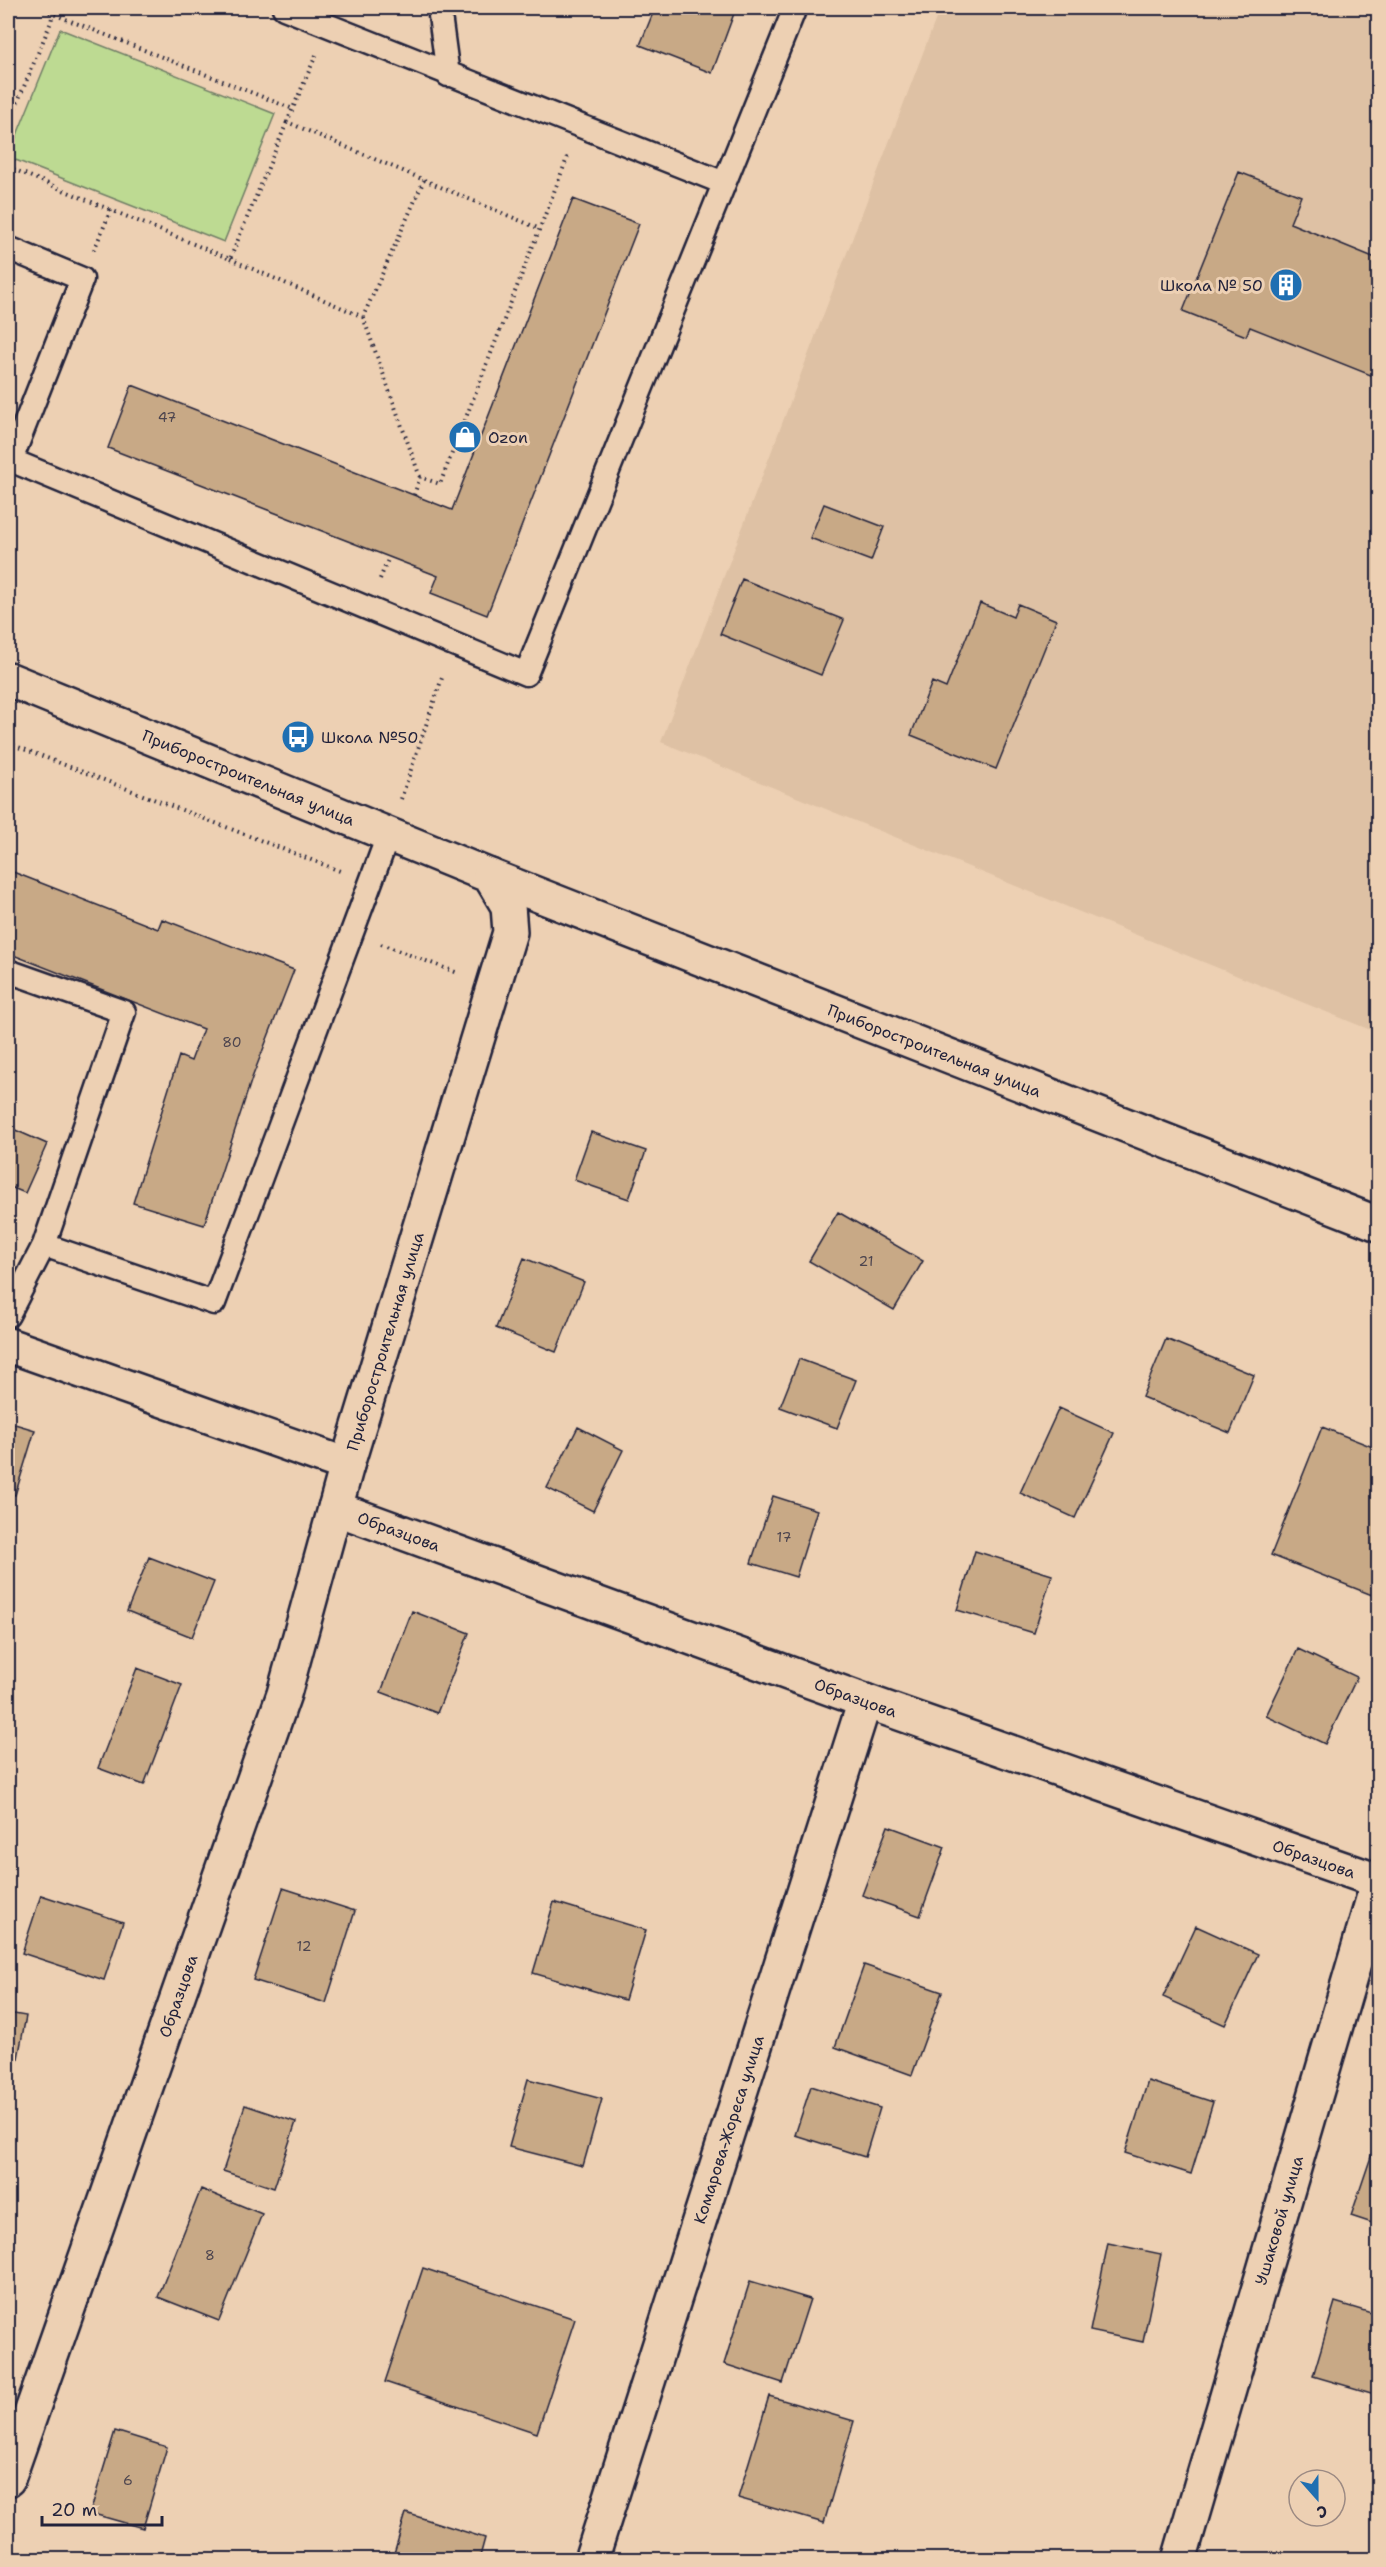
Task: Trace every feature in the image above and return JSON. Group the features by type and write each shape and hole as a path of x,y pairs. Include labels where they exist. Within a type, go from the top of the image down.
{"street":[{"name":"Приборостроительная улица","path":"8,679 490,876 1378,1224"},
{"name":"Приборостроительная улица","path":"8,1345 347,1465 510,932 508,906 490,876"},
{"name":"Образцова","path":"8,2480 284,1694 347,1465"},
{"name":"Образцова","path":"335,1508 865,1701 1378,1882"},
{"name":"Комарова-Жореса улица","path":"591,2559 865,1701"},
{"name":"Ушаковой улица","path":"1179,2559 1378,1882"}],"lane":[{"path":"284,8 724,183"},
{"path":"439,8 448,75"},
{"path":"8,248 82,279 9,459 526,674 795,8"},
{"path":"44,1245 214,1303 389,834"},
{"path":"8,971 124,1012 44,1245 8,1315"}],"path":[{"path":"38,8 293,109"},
{"path":"8,125 54,8"},
{"path":"230,258 328,26"},
{"path":"287,122 540,229"},
{"path":"420,477 440,484 580,127"},
{"path":"8,167 230,258 363,317"},
{"path":"414,495 420,477 363,317 424,180"},
{"path":"82,279 111,210"},
{"path":"389,834 454,644"},
{"path":"8,743 370,883"},
{"path":"352,933 494,986"}],"shaded area":[{"path":"940,8 1378,8 1378,1033 661,742"}],"green space":[{"path":"60,29 275,114 224,242 8,157"}],"building":[{"path":"655,8 736,8 712,73 640,45"},
{"name":"Школа № 50","path":"1239,172 1301,196 1290,223 1378,259 1378,378 1250,327 1246,336 1183,311"},
{"path":"573,199 639,224 487,615 431,593 438,576 108,448 132,385 452,510"},
{"path":"824,504 884,527 871,561 810,538"},
{"path":"742,579 844,620 821,675 720,634"},
{"path":"980,603 1013,617 1018,604 1056,620 996,769 911,735 932,682 946,688"},
{"path":"8,870 158,929 162,919 294,970 252,1078 204,1225 133,1203 179,1056 191,1061 203,1029 8,953"},
{"path":"13,1129 47,1144 25,1193 8,1186 8,1142"},
{"path":"591,1132 646,1151 629,1199 574,1180"},
{"path":"838,1212 923,1261 894,1310 809,1261"},
{"path":"524,1258 584,1282 556,1352 496,1328"},
{"path":"1166,1339 1254,1375 1230,1433 1142,1397"},
{"path":"799,1359 856,1380 837,1428 780,1407"},
{"path":"1059,1408 1114,1433 1075,1518 1020,1493"},
{"path":"8,1422 35,1430 15,1495 8,1493"},
{"path":"578,1427 623,1450 593,1511 547,1488"},
{"path":"1322,1427 1378,1449 1378,1578 1372,1595 1271,1555"},
{"path":"773,1496 817,1510 796,1577 751,1563"},
{"path":"975,1551 1052,1575 1034,1633 957,1610"},
{"path":"149,1557 214,1582 192,1637 127,1611"},
{"path":"412,1611 469,1633 437,1713 381,1692"},
{"path":"1298,1649 1357,1677 1325,1744 1266,1716"},
{"path":"137,1668 182,1685 144,1785 98,1768"},
{"path":"888,1826 945,1847 920,1916 862,1895"},
{"path":"283,1888 355,1911 326,2003 253,1980"},
{"path":"41,1895 123,1922 104,1980 22,1953"},
{"path":"554,1902 646,1930 625,2000 533,1973"},
{"path":"1196,1926 1258,1954 1225,2025 1163,1997"},
{"path":"864,1965 942,1992 912,2075 835,2047"},
{"path":"8,2013 26,2016 9,2106 8,2105"},
{"path":"528,2079 602,2099 583,2166 509,2147"},
{"path":"1148,2081 1213,2102 1191,2174 1125,2153"},
{"path":"811,2086 880,2108 865,2157 795,2135"},
{"path":"245,2105 296,2122 274,2188 223,2171"},
{"path":"1378,2136 1378,2225 1351,2216"},
{"path":"201,2189 262,2214 219,2321 158,2297"},
{"path":"1108,2243 1161,2254 1143,2342 1090,2331"},
{"path":"423,2268 575,2319 537,2433 385,2382"},
{"path":"750,2281 810,2299 783,2383 724,2364"},
{"path":"1335,2302 1378,2315 1378,2395 1313,2376"},
{"path":"769,2396 854,2421 824,2523 738,2498"},
{"path":"115,2431 167,2447 143,2528 90,2513"},
{"path":"406,2513 485,2538 479,2560 392,2560"}],"place":[{"name":"Школа № 50","path":"1286,285"},
{"name":"Ozon","path":"465,437"},
{"name":"Школа №50","path":"298,737"}]}
